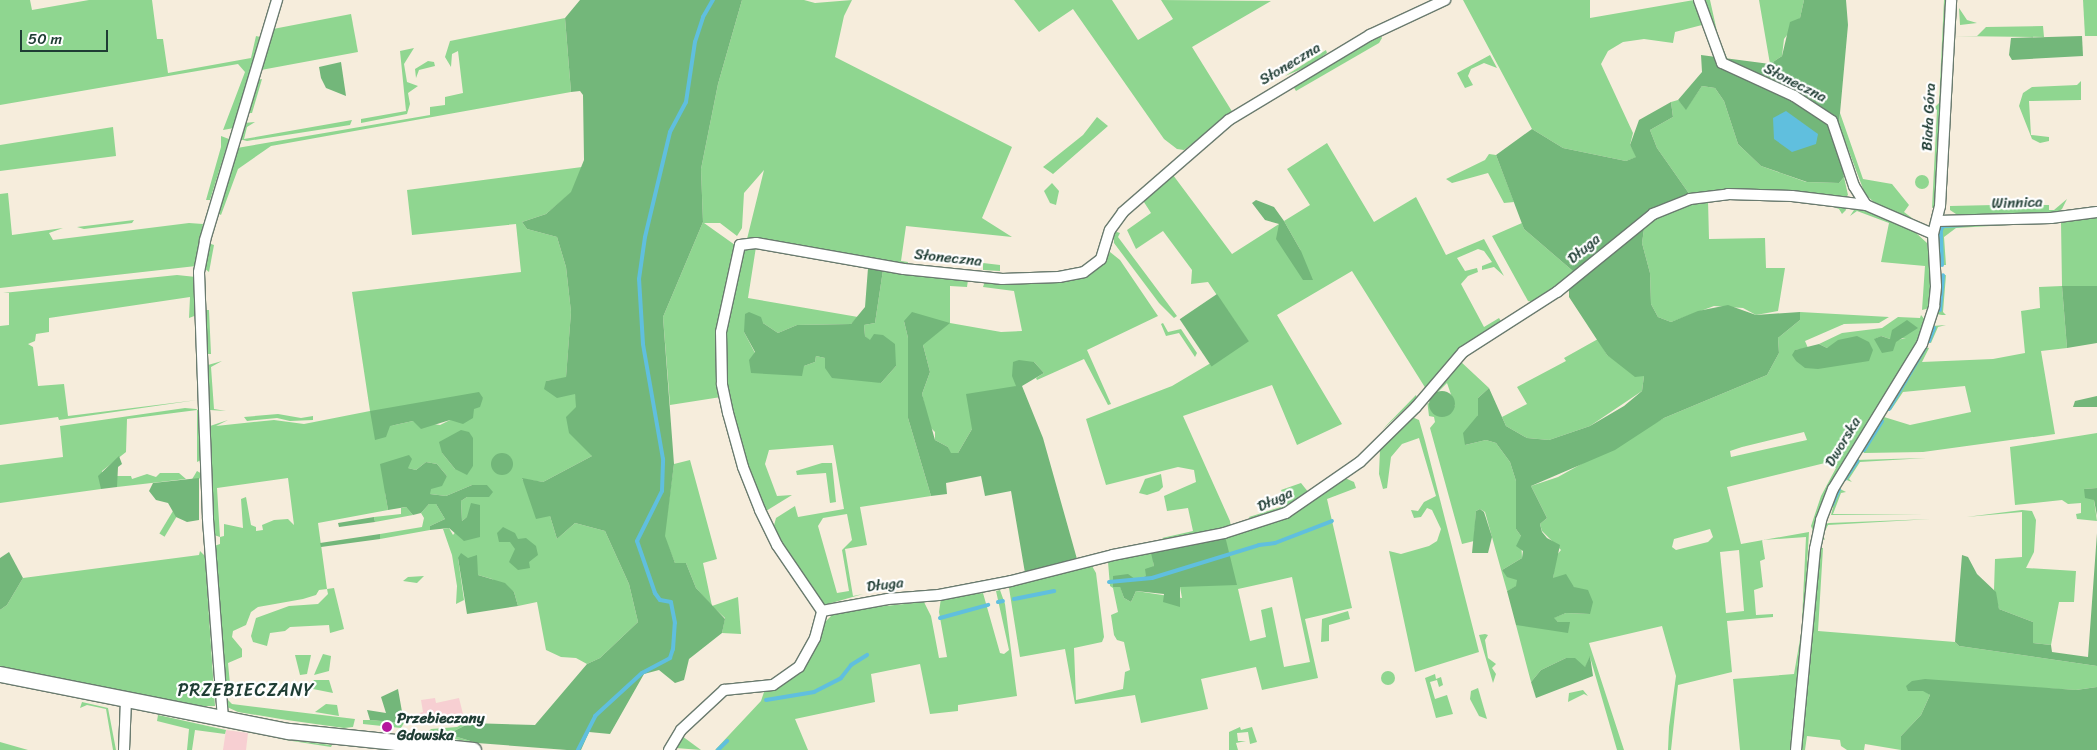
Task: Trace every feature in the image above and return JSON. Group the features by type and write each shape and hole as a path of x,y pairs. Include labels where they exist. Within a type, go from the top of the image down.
{"main road":[{"path":"0,674 223,719 314,735 473,750"}],"street":[{"path":"223,719 208,518 199,272 205,240 277,0"},
{"name":"Słoneczna","path":"822,611 782,553 760,510 743,467 728,413 722,384 721,332 740,245 756,243 904,269 1002,279 1035,280 1079,273 1101,259 1110,230 1123,212 1229,120 1370,35 1445,0"},
{"name":"Słoneczna","path":"1699,0 1722,63 1794,96 1832,121 1854,186 1866,205"},
{"name":"Biała Góra","path":"1933,234 1937,221 1951,0"},
{"name":"Długa","path":"822,611 888,599 940,595 1011,581 1113,554 1224,533 1270,520 1306,502 1360,462 1416,407 1463,352 1557,292 1653,214 1690,198 1728,194 1792,196 1866,205"},
{"path":"1866,205 1933,234"},
{"name":"Winnica","path":"1937,221 2051,218 2097,212"},
{"name":"Dworska","path":"1796,750 1814,549 1821,520 1833,489 1926,334 1936,286 1933,234"},
{"path":"670,750 681,730 724,690 772,686 799,667 816,638 822,611"},
{"path":"124,750 126,700"}],"shaded area":[{"path":"435,698 436,703 459,698 463,714 449,719 414,721 412,715 423,712 421,700"},
{"path":"226,730 248,733 246,750 223,750"}],"green space":[{"path":"0,0 30,0 32,10 89,0 152,0 157,39 163,39 168,73 251,58 256,36 260,37 234,128 223,130 245,72 238,64 0,105"},
{"path":"580,0 742,0 718,84 701,169 703,222 663,317 674,464 665,536 675,563 686,563 696,588 725,619 722,633 689,659 684,680 675,683 659,670 644,674 610,734 589,732 581,750 567,750 477,743 454,736 454,731 470,723 535,725 587,664 600,658 638,622 629,584 605,531 575,523 557,539 550,516 536,519 522,478 543,482 592,456 569,433 566,417 576,407 575,394 557,398 544,389 546,381 566,377 571,312 566,267 557,237 527,229 522,222 546,214 571,192 584,160 583,95 580,91 571,92 565,18"},
{"path":"742,0 804,0 815,3 852,0 844,16 835,57 1012,147 982,218 1012,237 906,226 901,261 908,262 907,266 747,239 764,170 744,193 742,228 737,236 720,223 704,223 735,245 719,318 721,397 670,405 663,317 703,222 701,169 718,84"},
{"path":"1014,0 1112,0 1138,40 1173,19 1161,0 1271,1 1192,47 1233,113 1184,150 1177,149 1164,139 1073,9 1039,32"},
{"path":"1463,0 1590,0 1590,18 1694,0 1702,25 1675,32 1673,43 1644,39 1623,42 1608,51 1601,64 1633,133 1630,145 1637,157 1626,161 1563,148 1532,129"},
{"path":"1704,0 1710,0 1718,36 1727,58 1724,57"},
{"path":"1759,0 1804,0 1800,18 1784,39 1782,56 1770,64"},
{"path":"1804,0 1846,0 1848,25 1838,135 1844,177 1839,183 1807,182 1761,166 1738,144 1724,101 1715,88 1702,86 1686,110 1678,100 1702,72 1701,55 1770,64 1782,56 1790,22 1800,18"},
{"path":"1944,0 1948,0 1946,47 1935,207 1932,208 1937,110 1934,108 1939,103"},
{"path":"2083,0 2097,0 2097,36 2085,36"},
{"path":"1959,8 1967,20 1977,23 1960,25"},
{"path":"351,14 358,52 261,70 273,29"},
{"path":"565,18 571,92 271,146 238,169 221,215 217,213 237,148 430,115 430,107 445,105 445,97 463,93 458,51 452,54 451,67 445,57 450,41"},
{"path":"2043,26 2044,37 1953,36 1977,36 1986,27"},
{"path":"1380,34 1382,38 1379,43 1296,91 1293,86"},
{"path":"2082,36 2083,56 2012,60 2009,55 2011,38"},
{"path":"414,48 404,64 407,82 418,86 408,93 410,104 407,114 361,123 361,119 406,111 400,51"},
{"path":"1326,50 1327,53 1309,66 1285,76"},
{"path":"1490,55 1497,68 1484,63 1471,69 1468,76 1473,85 1465,88 1457,73"},
{"path":"428,61 434,62 435,66 419,70 416,78 415,69"},
{"path":"341,62 346,96 326,88 321,78 319,67"},
{"path":"262,79 252,113 247,113 257,80"},
{"path":"2081,81 2081,100 2029,101 2031,135 2049,137 2049,141 2040,143 2032,139 2019,106 2023,93 2032,87 2077,85"},
{"path":"1702,86 1715,88 1724,101 1738,144 1761,166 1806,182 1839,183 1844,177 1848,195 1845,198 1690,195 1657,148 1650,130 1673,117 1671,102 1678,100 1686,109"},
{"path":"1671,102 1673,117 1650,130 1657,148 1690,195 1653,211 1644,229 1642,243 1650,273 1651,304 1658,317 1671,322 1698,311 1728,305 1756,315 1800,312 1800,320 1778,338 1779,353 1767,375 1664,418 1615,450 1531,486 1547,518 1540,524 1542,532 1547,538 1560,545 1553,578 1566,574 1574,587 1588,590 1593,602 1590,614 1566,613 1554,618 1558,622 1570,622 1568,633 1516,625 1507,591 1516,586 1517,580 1507,577 1502,570 1522,558 1523,551 1516,546 1521,536 1516,529 1516,481 1510,462 1496,443 1486,440 1465,445 1463,433 1478,415 1478,398 1489,388 1506,426 1527,438 1549,440 1590,426 1624,406 1642,391 1644,376 1635,377 1607,355 1569,297 1569,290 1593,267 1574,272 1524,229 1496,155 1532,129 1563,148 1626,161 1636,157 1630,145 1639,120"},
{"path":"1840,113 1863,179 1892,184 1909,205 1904,212 1912,218 1906,220 1877,205 1865,194 1839,125"},
{"path":"1097,117 1108,126 1053,174 1043,167 1083,135"},
{"path":"352,120 350,125 247,141 239,139 244,123 255,122 247,127 244,139"},
{"path":"113,127 116,156 0,171 0,145"},
{"path":"221,136 229,139 210,200 206,200 221,147"},
{"path":"1327,143 1374,222 1416,197 1446,255 1484,239 1504,276 1494,267 1482,270 1482,266 1492,262 1484,251 1478,249 1457,258 1465,271 1477,268 1478,272 1468,276 1461,284 1484,327 1499,318 1502,323 1426,389 1352,271 1277,315 1342,424 1297,445 1272,385 1183,416 1230,521 1231,528 1166,541 1162,538 1193,531 1188,508 1167,511 1164,496 1196,482 1194,470 1178,467 1106,485 1086,419 1172,386 1248,341 1208,282 1191,284 1192,270 1163,231 1136,249 1127,230 1151,213 1142,199 1189,157 1192,159 1173,175 1232,254 1279,224 1301,251 1284,221 1310,205 1287,169"},
{"path":"1489,154 1496,155 1514,202 1504,203 1488,173 1452,183 1446,179 1485,160"},
{"path":"582,167 572,192 546,214 522,222 527,229 557,237 566,267 571,312 566,378 546,381 575,394 592,456 543,482 522,479 550,516 557,539 575,523 605,531 629,584 638,622 600,658 587,664 576,658 561,657 546,650 537,602 518,606 514,592 492,579 478,575 468,558 458,558 464,600 456,604 457,586 452,555 443,529 449,528 453,535 467,517 462,521 461,501 467,497 489,497 487,485 472,485 446,496 430,494 430,489 447,476 437,464 426,462 416,470 408,468 385,492 388,510 318,523 327,589 319,590 316,595 303,599 258,607 251,612 246,625 233,631 232,637 242,649 242,657 228,663 231,695 226,694 214,546 220,544 220,537 214,535 210,426 228,420 216,426 274,420 304,424 370,411 352,292 521,272 516,224 412,235 407,190","holes":["483,398 474,408 440,425 413,421 390,426","473,438 473,466 455,469 442,453","288,478 294,525 288,519 274,520 262,525 263,530 256,531 256,527 251,525 246,497 241,499 243,528 224,524 224,536 220,537 217,488"]},
{"path":"1919,175 1925,175 1929,182 1925,189 1919,189 1915,185 1915,179"},
{"path":"1052,183 1059,191 1056,205 1050,203 1044,191"},
{"path":"8,193 12,235 63,228 49,233 53,240 189,223 203,224 196,266 0,288 0,194"},
{"path":"1708,198 1792,199 1845,207 1846,210 1842,214 1839,209 1828,205 1775,200 1708,200 1709,239 1765,238 1766,268 1785,268 1778,311 1756,315 1743,308 1714,306 1671,322 1658,317 1651,304 1650,273 1642,243 1644,229 1647,222 1672,209"},
{"path":"2067,199 2062,209 2055,214 1959,216 1950,210 1950,206 2049,205 2049,210 2054,210"},
{"path":"1256,200 1274,207 1284,221 1301,251 1313,280 1303,280 1276,239 1279,224 1265,220 1252,203"},
{"path":"1854,210 1863,210 1915,232 1927,243 1933,287 1930,308 1922,310 1925,266 1881,262 1889,223 1857,211 1850,216"},
{"path":"2097,216 2097,286 2062,286 2061,222 1956,228 1944,237 1946,265 1940,265 1938,239 1943,224"},
{"path":"134,220 132,223 84,229 77,227"},
{"path":"1522,223 1524,229 1574,272 1533,302 1528,301 1492,236"},
{"path":"1114,231 1120,233 1118,237 1177,316 1174,318 1159,303 1114,243"},
{"path":"208,243 214,245 209,272 204,268"},
{"path":"756,247 748,298 858,317 851,324 797,325 778,333 763,323 744,332 755,353 804,366 815,362 816,356 825,358 881,383 896,366 865,336 864,325 875,323 883,270 968,280 967,287 950,286 950,323 1001,332 1022,331 1014,291 983,287 985,281 1054,282 1106,259 1110,252 1120,260 1158,316 1087,350 1111,404 1108,405 1084,359 1037,380 1036,378 1044,373 1034,362 1016,386 972,429 958,453 950,453 948,447 935,440 935,432 929,426 922,394 930,372 923,345 904,321 908,338 908,418 931,496 860,507 867,545 845,549 853,596 863,594 821,606 773,529 776,518 795,506 798,517 844,509 833,445 769,450 765,464 777,496 792,495 766,511 758,498 736,430 727,390 724,337 742,255 747,249","holes":["847,514 852,540 842,550 849,591 837,593 818,526 823,518"]},
{"path":"983,263 1000,265 1000,271 983,270"},
{"path":"868,268 883,270 875,323 864,325 865,336 870,340 874,334 883,335 895,344 896,366 881,383 832,378 825,368 825,358 816,356 815,362 804,366 802,376 751,373 749,360 755,352 744,332 745,314 749,312 761,317 763,323 778,333 797,325 851,324 865,307"},
{"path":"177,275 196,277 197,315 189,318 190,297 49,318 49,332 36,334 35,341 28,344 33,347 38,386 64,384 68,416 197,400 59,420 58,417 0,425 0,326 9,325 9,293 3,293"},
{"path":"1946,275 1943,312 1946,315 1936,314 1940,276"},
{"path":"2062,286 2067,348 2041,351 2055,434 1923,452 1864,453 1862,450 1884,417 1910,425 1971,412 1965,386 1903,392 1891,410 1887,410 1924,347 1929,348 1922,362 1993,359 2025,353 2021,311 2040,308 2039,287"},
{"path":"2062,286 2097,286 2097,343 2067,348"},
{"path":"1217,294 1249,341 1212,366 1180,319"},
{"path":"205,310 209,310 211,354 207,354"},
{"path":"912,312 950,323 923,345 930,372 922,394 935,440 948,447 951,453 958,453 972,429 966,394 1016,386 1012,376 1013,362 1019,360 1034,362 1044,373 1022,386 1043,438 1077,559 1025,573 1011,491 985,496 981,476 946,483 947,494 931,496 908,418 908,338 904,321"},
{"path":"1800,312 1889,317 1879,323 1844,324 1805,341 1808,348 1795,350 1796,361 1834,346 1827,348 1819,344 1842,333 1882,328 1898,317 1920,318 1921,315 1926,321 1925,327 1827,493 1813,531 1811,526 1821,496 1836,468 1829,462 1727,487 1741,544 1762,540 1765,559 1760,561 1763,587 1754,590 1756,615 1773,614 1773,617 1727,621 1732,672 1678,685 1671,750 1668,750 1669,727 1676,676 1662,626 1589,643 1624,750 1617,750 1590,657 1585,668 1566,658 1541,670 1531,682 1516,625 1558,622 1553,618 1566,613 1590,614 1574,587 1553,578 1556,556 1561,550 1542,531 1540,524 1547,518 1531,486 1558,477 1664,418 1767,375 1779,353 1778,338 1800,320","holes":["1881,336 1890,339 1906,338 1880,344 1875,339","1804,432 1807,440 1731,457 1730,451","1710,529 1713,537 1708,542 1676,550 1672,547 1674,539","1739,550 1744,611 1726,613 1720,552"]},
{"path":"1907,320 1918,328 1896,342 1893,351 1882,353 1874,339 1881,336 1890,339 1892,330"},
{"path":"1163,323 1168,332 1181,329 1197,353 1195,357 1179,333 1166,336 1161,324"},
{"path":"1946,325 1938,327 1931,343 1926,342 1932,326"},
{"path":"1857,336 1869,342 1873,350 1869,361 1818,369 1805,368 1792,355 1795,350 1819,344 1827,348 1838,340"},
{"path":"1598,339 1607,355 1644,376 1642,391 1590,426 1549,440 1527,438 1506,426 1502,417 1527,404 1517,387 1566,361 1564,358"},
{"path":"222,361 211,367 214,409 226,411 210,410 208,365"},
{"path":"1460,361 1489,388 1478,398 1478,415 1465,445 1486,440 1496,443 1510,462 1516,481 1516,529 1521,536 1522,558 1502,570 1518,580 1517,586 1507,591 1485,512 1480,509 1476,511 1474,541 1462,544 1430,428 1435,422 1434,417 1429,416 1427,403 1427,400","holes":["1447,383 1455,406 1427,403"]},
{"path":"1442,391 1451,395 1455,404 1451,413 1442,417 1433,413 1429,404 1433,395"},
{"path":"479,392 483,398 480,407 474,409 473,418 463,424 450,420 421,429 413,421 390,426 386,437 375,440 370,411"},
{"path":"1416,395 1417,398 1382,430"},
{"path":"2097,396 2097,407 2073,407 2075,401"},
{"path":"185,408 196,409 200,411 201,460 197,462 197,410 127,419 126,452 102,471 101,489 0,503 0,465 63,457 60,426"},
{"path":"278,414 301,418 313,416 313,420 290,421 277,418 247,421 244,417"},
{"path":"1412,417 1419,420 1425,441 1479,652 1415,672 1389,551 1401,554 1429,546 1437,541 1441,529 1432,510 1427,508 1421,517 1414,518 1411,510 1418,511 1424,502 1436,496 1419,438 1402,444 1391,457 1387,488 1383,489 1379,474 1380,449"},
{"path":"461,430 469,432 473,438 473,466 467,475 455,469 442,453 439,442"},
{"path":"2097,433 2097,488 2084,489 2094,500 2097,521 2077,519 2076,514 2081,513 2081,503 2068,504 2062,500 2015,505 2010,447"},
{"path":"498,453 506,453 513,460 513,468 506,475 498,475 491,468 491,460"},
{"path":"409,455 412,459 408,468 416,470 426,462 437,464 447,476 442,486 431,489 430,494 446,496 472,485 487,485 493,492 489,497 467,497 461,501 462,521 467,517 471,503 480,505 480,537 464,541 449,528 430,530 430,526 445,519 436,504 429,504 421,513 413,515 406,507 388,510 380,464"},
{"path":"119,456 122,464 118,467 117,487 101,489 98,476"},
{"path":"1926,458 1860,462 1849,479 1852,482 1844,479 1855,460"},
{"path":"690,460 717,559 703,563 712,606 696,588 686,563 675,563 664,536 674,464"},
{"path":"822,463 832,463 836,502 830,503 826,473 797,475 796,471"},
{"path":"197,471 202,474 165,537 159,534"},
{"path":"160,473 179,473 186,479 117,487 117,476 131,476 132,479 147,474 156,477"},
{"path":"1161,474 1163,487 1159,491 1147,495 1139,493 1145,479"},
{"path":"199,478 199,520 187,522 176,517 168,503 156,500 149,491 153,483"},
{"path":"1345,478 1354,482 1356,488 1327,499 1352,608 1305,619 1318,678 1262,690 1256,667 1201,679 1208,709 1141,723 1135,695 1075,704 1065,649 1020,657 1009,588 1015,583 1092,566 1096,573 1104,637 1102,642 1074,648 1076,700 1123,689 1125,672 1130,670 1124,642 1117,640 1114,635 1111,615 1118,612 1113,588 1110,586 1108,562 1167,546 1153,560 1154,566 1146,576 1135,579 1114,576 1115,587 1120,586 1124,598 1131,602 1136,591 1182,598 1180,587 1225,536 1282,518","holes":["1292,577 1310,662 1284,667 1272,607 1261,610 1266,637 1250,641 1238,589"]},
{"path":"1301,483 1309,493 1302,502 1252,522 1249,517 1287,505 1281,490"},
{"path":"1838,488 1846,492 1841,493 1833,514 1924,514 1831,515"},
{"path":"2097,488 2097,516 2094,500 2085,498 2084,489"},
{"path":"429,504 436,504 445,519 430,526 430,530 380,539 380,534 422,527 424,518 421,513"},
{"path":"406,507 413,515 375,522 374,517 401,514 401,508"},
{"path":"1480,509 1484,512 1492,537 1488,553 1472,553 1476,511"},
{"path":"2022,510 2032,511 2036,520 2034,552 2026,568 2076,571 2074,602 2059,602 2051,645 2033,643 2033,622 1999,609 1994,590 1995,559 2022,557 2022,512 1966,517"},
{"path":"374,517 375,522 339,527 338,523"},
{"path":"1931,519 1828,525 1823,535 1825,540 1821,538 1825,524 1829,523"},
{"path":"503,527 515,533 518,539 526,538 536,546 538,555 529,562 530,568 518,570 509,562 515,549 510,542 499,542 497,533"},
{"path":"1809,532 1804,618 1802,620 1806,537 1765,540"},
{"path":"2097,533 2097,666 1959,646 1955,642 1962,555 1968,557 1977,574 1996,592 1999,609 2033,622 2033,643 2051,645 2052,652 2088,657"},
{"path":"380,534 380,539 321,547 320,543"},
{"path":"1225,536 1237,585 1180,587 1180,607 1163,602 1164,594 1136,591 1131,602 1124,598 1120,587 1113,587 1113,576 1128,574 1135,579 1146,576 1145,569 1154,566 1151,553 1157,550"},
{"path":"1820,548 1823,548 1818,631 1955,642 1959,646 2097,666 2097,687 2076,690 1912,681 1930,695 1921,715 1901,736 1901,750 1865,744 1864,750 1847,750 1841,746 1840,740 1807,736 1805,750 1800,750"},
{"path":"200,551 205,556 215,706 189,706 0,668 0,610 7,605 23,578 199,555"},
{"path":"9,552 23,578 7,605 0,610 0,558"},
{"path":"461,553 468,558 477,555 478,575 505,583 514,592 518,606 467,614 458,558"},
{"path":"424,576 417,583 403,581 408,577"},
{"path":"334,588 344,629 330,633 329,625 290,627 285,631 270,633 267,646 253,642 251,636 256,618 289,606 318,604 328,594 327,589"},
{"path":"1000,590 1005,604 1017,696 958,705 958,711 930,714 920,664 871,674 875,702 795,719 808,750 715,750 761,701 765,689 802,668 810,657 823,624 836,611 924,602 931,616 939,658 947,657 939,612 941,598 983,593 1000,653 1004,654 1009,650 996,591"},
{"path":"738,597 741,634 722,633 725,618 712,606"},
{"path":"1348,611 1350,619 1329,625 1329,641 1321,642 1322,619"},
{"path":"1802,628 1790,750 1740,750 1733,679 1794,674"},
{"path":"1479,635 1488,635 1485,640 1488,658 1496,664 1492,668 1496,674 1493,683"},
{"path":"323,654 331,656 329,671 314,675"},
{"path":"295,655 311,655 307,674 300,675"},
{"path":"1590,656 1593,676 1536,698 1531,682 1541,670 1566,658 1575,658 1585,667"},
{"path":"1385,671 1391,671 1395,678 1391,685 1385,685 1381,681 1381,675"},
{"path":"1435,674 1436,679 1441,677 1443,685 1439,687 1437,680 1430,682 1435,699 1447,695 1453,714 1436,718 1425,678"},
{"path":"1925,679 2076,690 2097,687 2097,750 1901,750 1901,736 1921,715 1930,695 1923,691 1908,691 1906,686 1912,681"},
{"path":"314,680 329,680 333,693 308,688"},
{"path":"1478,688 1487,719 1479,716 1470,699 1471,691"},
{"path":"398,689 404,723 370,720 367,710 386,713 381,697"},
{"path":"1583,690 1588,696 1584,694 1568,702 1569,693"},
{"path":"228,700 232,704 355,719 353,727 344,728 287,720 238,712 227,707"},
{"path":"82,702 108,708 116,750 113,750 106,709 87,705 80,708"},
{"path":"326,704 337,705 339,716 315,712"},
{"path":"158,715 226,730 225,734 195,730 192,750 187,750 189,729 157,721"},
{"path":"363,720 404,723 401,728 363,724"},
{"path":"468,721 470,723 454,731 454,736 477,743 426,734 431,729 457,727"},
{"path":"1240,727 1241,730 1252,727 1257,742 1250,744 1248,732 1237,733 1238,741 1246,741 1236,743 1238,750 1229,750 1229,732"},
{"path":"682,736 701,750 676,748"},
{"path":"279,739 332,745 331,747"},
{"path":"0,742 28,750 0,750"}],"water":[{"path":"1786,111 1818,134 1816,144 1792,152 1774,139 1773,118"}],"waterway":[{"path":"578,750 595,716 642,673 670,658 673,649 675,623 671,602 660,600 655,593 637,541 662,491 663,459 643,344 639,279 645,237 670,132 686,102 695,42 703,17 713,0"},
{"path":"1942,265 1941,230 1943,226 1962,225"},
{"path":"1940,310 1943,275"},
{"path":"1929,341 1934,328"},
{"path":"1889,409 1925,348"},
{"path":"1864,450 1882,421"},
{"path":"1845,479 1857,461"},
{"path":"1832,505 1839,489"},
{"path":"1109,582 1152,578 1259,545 1275,543 1332,521"},
{"path":"1014,599 1054,591"},
{"path":"998,602 1003,601"},
{"path":"940,618 988,605"},
{"path":"766,700 814,692 841,678 851,665 867,655"},
{"path":"718,750 727,741"}],"place":[{"name":"Przebieczany Gdowska","path":"387,727"}],"district":[{"name":"PRZEBIECZANY","path":"246,690"}]}
